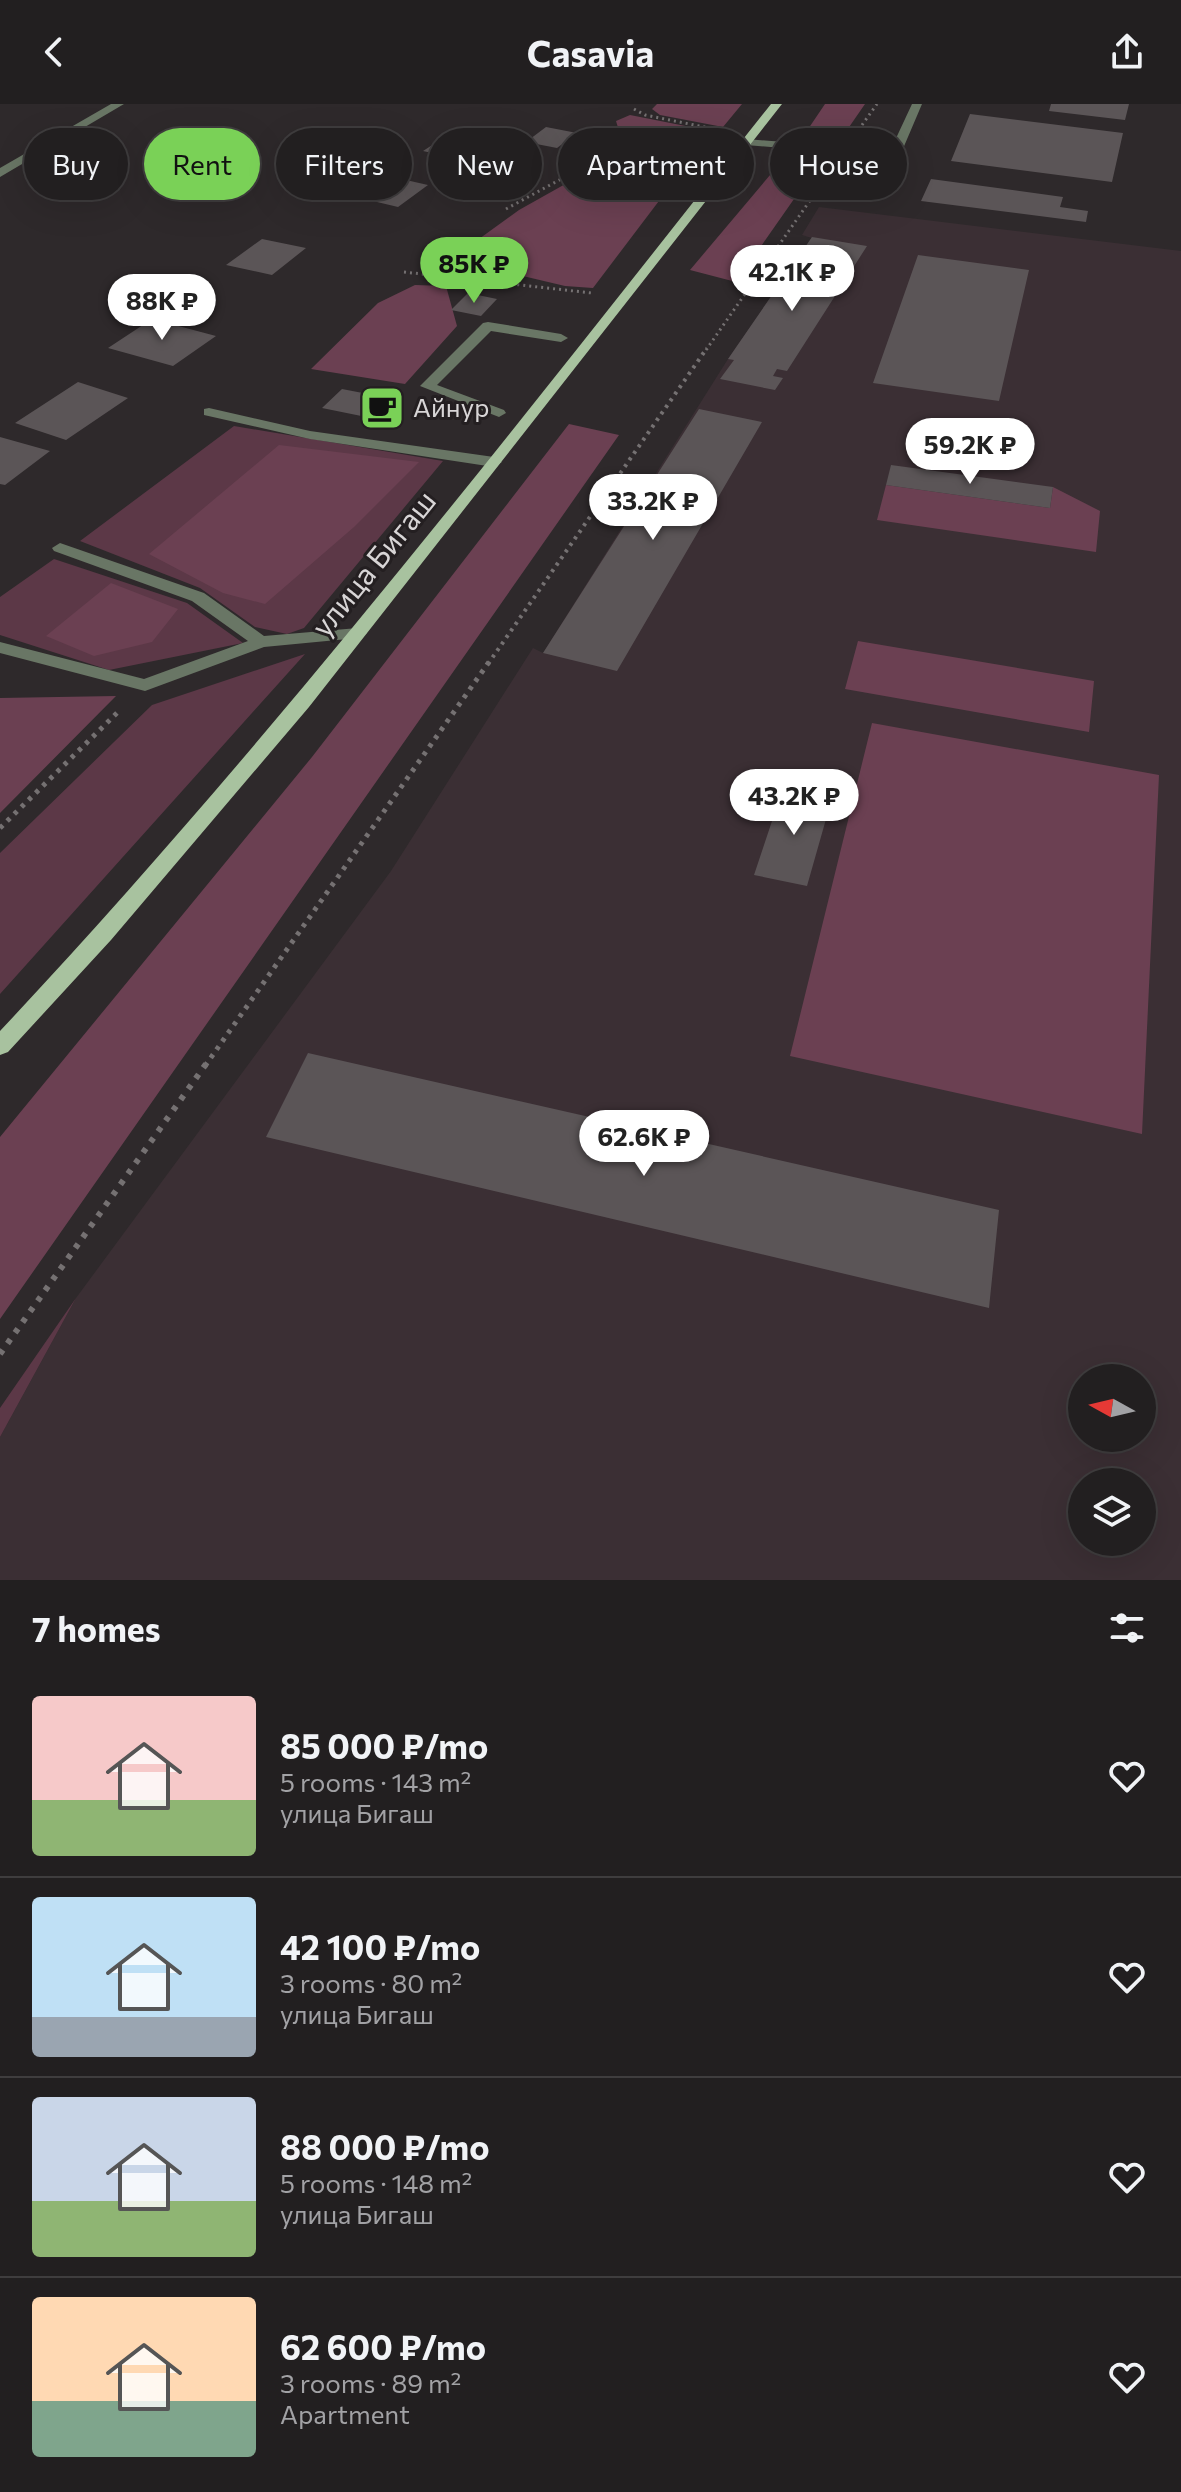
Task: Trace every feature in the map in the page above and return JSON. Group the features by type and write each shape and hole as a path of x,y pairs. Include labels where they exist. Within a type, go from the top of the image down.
{"main road":[{"name":"улица Бигаш","path":"754,133 777,104"},
{"name":"улица Бигаш","path":"0,1046 206,816 358,633 700,200"}],"street":[{"path":"0,173 119,104"},
{"path":"906,128 917,104"},
{"path":"499,413 427,386 488,326 561,338"},
{"path":"209,412 310,435 494,462"},
{"path":"60,548 198,597 261,642"},
{"path":"0,647 145,685 261,642 358,633"}],"path":[{"path":"861,128 877,104"},
{"path":"634,109 645,115 701,128"},
{"path":"506,209 558,181"},
{"path":"0,1354 361,846 811,200"},
{"path":"404,272 625,297"},
{"path":"0,828 145,685"}],"shaded area":[{"path":"657,104 742,104 723,127 660,115 652,109"},
{"path":"825,104 865,104 848,128 809,128"},
{"path":"630,115 696,128 618,128 616,121"},
{"path":"770,175 770,200 793,200 736,282 690,270 749,200 754,200 754,194"},
{"path":"558,188 558,200 660,200 593,288 565,286 467,263 472,244 519,210 542,200"},
{"path":"819,207 1181,251 1181,1580 0,1580 0,1437 76,1298 391,871 533,648 543,653 728,359 812,238 802,235"},
{"path":"415,285 446,286 457,326 405,384 311,369 378,303"},
{"path":"569,424 619,435 0,1319 0,1137 312,757"},
{"path":"234,426 443,461 304,628 287,634 255,627 200,588 80,541"},
{"path":"279,445 419,462 354,527 265,604 223,593 149,554"},
{"path":"886,485 1050,508 1053,487 1100,511 1096,552 877,520"},
{"path":"54,559 187,603 243,643 109,670 0,635 0,597"},
{"path":"111,583 178,609 152,642 94,656 46,636"},
{"path":"858,641 1094,681 1089,732 845,689"},
{"path":"305,654 0,994 0,853 152,705"},
{"path":"116,696 0,813 0,698"},
{"path":"872,723 1159,775 1142,1134 790,1056"},
{"path":"76,1298 0,1437 0,1408"}],"building":[{"path":"1051,104 1129,104 1125,120 1049,111"},
{"path":"970,114 1123,133 1112,182 951,161"},
{"path":"546,127 558,129 558,147 542,145 542,130"},
{"path":"931,179 1063,197 1060,207 1088,211 1086,222 921,201"},
{"path":"412,181 428,185 412,197"},
{"path":"369,200 408,200 398,207"},
{"path":"812,237 867,246 787,371 777,369 773,376 783,378 775,390 720,379 734,360 728,359"},
{"path":"262,239 306,248 272,275 226,265"},
{"path":"918,255 1029,270 999,401 873,383"},
{"path":"468,293 497,299 481,316 451,310"},
{"path":"152,319 216,336 173,366 108,348"},
{"path":"78,382 128,398 66,440 15,423"},
{"path":"342,389 399,400 381,420 322,408"},
{"path":"699,409 762,422 617,671 543,653"},
{"path":"0,437 50,451 5,485 0,484"},
{"path":"891,465 1053,487 1050,508 886,485"},
{"path":"783,788 832,798 807,886 754,875"},
{"path":"308,1053 999,1210 989,1308 266,1137"}],"place":[{"name":"Айнур","path":"382,408"}]}
